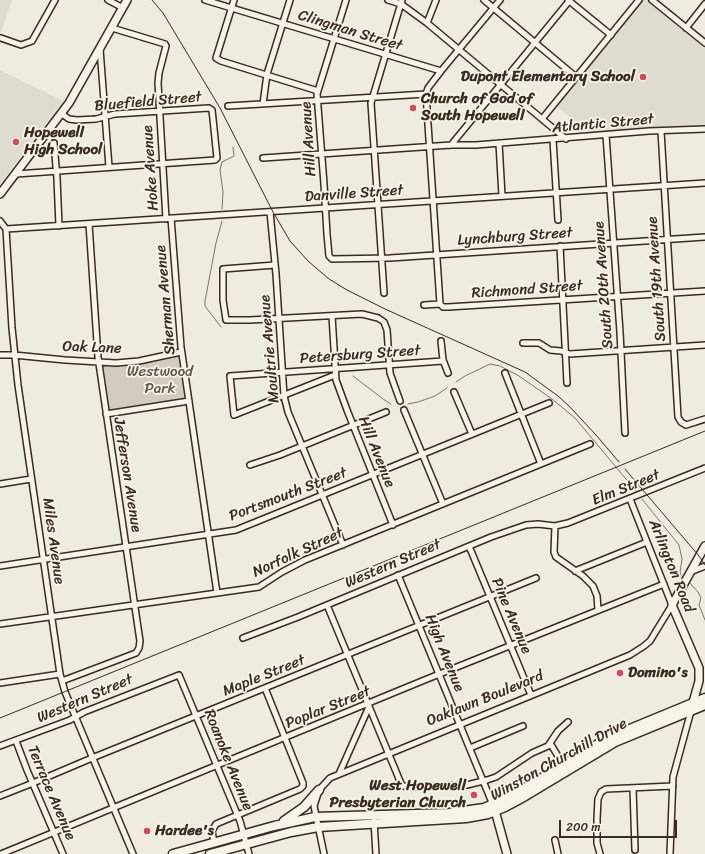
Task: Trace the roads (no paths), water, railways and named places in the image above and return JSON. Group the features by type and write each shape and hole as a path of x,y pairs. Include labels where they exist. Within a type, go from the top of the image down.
{"highway":[{"name":"Winston Churchill Drive","path":"210,854 290,832 318,827 494,808 512,796 565,768 615,742 692,707 705,698"},
{"name":"Winston Churchill Drive","path":"692,707 705,705"},
{"path":"274,826 304,807 319,790"},
{"name":"Winston Churchill Drive","path":"315,817 337,816 374,820"},
{"path":"174,854 274,826 315,817"}],"main road":[{"path":"0,194 62,114 75,94 127,0"},
{"path":"672,604 705,546"},
{"name":"Arlington Road","path":"672,604 698,668 699,682 692,707"},
{"name":"High Avenue","path":"494,808 507,854"}],"street":[{"path":"1,38 21,44 32,40 55,0"},
{"path":"108,0 122,8"},
{"name":"Clingman Street","path":"205,0 441,71"},
{"path":"234,0 216,58 221,61 318,91"},
{"path":"263,104 267,74 290,0"},
{"name":"Hill Avenue","path":"328,256 317,94 346,0"},
{"path":"388,0 402,2 566,139"},
{"path":"427,23 436,0"},
{"path":"484,0 576,77"},
{"path":"440,304 426,94 428,88 441,71 500,0"},
{"path":"451,145 569,0 611,35"},
{"path":"542,119 639,0"},
{"path":"652,0 705,43"},
{"path":"384,293 371,106 402,2"},
{"path":"686,28 705,4"},
{"name":"Hoke Avenue","path":"112,28 166,45 158,78 163,163 169,219"},
{"path":"100,49 109,167"},
{"path":"228,106 426,94"},
{"name":"Bluefield Street","path":"62,114 70,119 77,120 96,119 115,114 210,108 215,134 215,160 163,163"},
{"name":"Atlantic Street","path":"263,158 705,129"},
{"name":"South 19th Avenue","path":"661,131 663,186 678,417 683,424 689,425 705,419"},
{"name":"South 20th Avenue","path":"606,135 625,433"},
{"path":"553,140 558,220"},
{"path":"54,143 59,226"},
{"path":"499,143 502,196"},
{"path":"16,174 163,163"},
{"name":"Danville Street","path":"6,229 705,183"},
{"name":"Moultrie Avenue","path":"270,212 284,396 288,412 343,545"},
{"name":"Sherman Avenue","path":"169,219 181,352 217,593"},
{"path":"0,221 6,229"},
{"name":"Jefferson Avenue","path":"62,681 136,653 139,648 139,634 99,362 90,224"},
{"name":"Miles Avenue","path":"6,229 14,355 60,674 75,717 133,854"},
{"name":"Lynchburg Street","path":"328,256 335,260 382,258 705,237"},
{"path":"560,246 567,383"},
{"path":"275,265 223,269 223,300 226,320 278,319 362,314 378,318 384,322 388,330 389,365 392,379 400,401"},
{"name":"Richmond Street","path":"424,305 440,304 443,307 448,308 705,291"},
{"name":"Hill Avenue","path":"332,316 335,372 340,393 394,525"},
{"path":"440,341 443,361 448,373"},
{"path":"523,343 539,343 550,350 570,354 705,345"},
{"name":"Oak Lane","path":"0,355 99,362 140,361 181,352"},
{"name":"Petersburg Street","path":"284,396 234,415 230,376 282,372 335,372 389,365 443,361"},
{"path":"284,396 335,372"},
{"path":"505,373 541,464"},
{"path":"454,392 472,434"},
{"path":"106,414 189,401"},
{"name":"Portsmouth Street","path":"0,566 240,529 549,403"},
{"path":"404,410 443,504"},
{"path":"250,465 386,412"},
{"name":"Norfolk Street","path":"0,624 259,587 290,567 590,444"},
{"name":"Elm Street","path":"555,526 568,523 705,468"},
{"path":"0,484 32,479"},
{"name":"Arlington Road","path":"630,499 672,604"},
{"name":"Western Street","path":"243,638 469,546 526,525 538,524 555,526"},
{"path":"555,526 555,554 562,562 592,586 597,596 598,610"},
{"path":"575,571 647,542"},
{"name":"Pine Avenue","path":"469,546 531,695"},
{"path":"690,572 705,566"},
{"name":"High Avenue","path":"398,575 494,808"},
{"name":"Maple Street","path":"0,796 536,578"},
{"name":"Poplar Street","path":"1,854 439,674 664,584"},
{"name":"Oaklawn Boulevard","path":"319,790 326,780 338,774 638,651 651,639 672,604"},
{"path":"327,605 402,786 416,787 467,784 496,777 532,753 545,748 558,731 568,722"},
{"path":"0,683 60,674"},
{"name":"Western Street","path":"0,746 16,741 177,675 180,676"},
{"name":"Roanoke Avenue","path":"180,676 238,815 249,854"},
{"path":"214,842 212,831 214,826 302,788 303,783 265,688"},
{"path":"338,774 367,711 368,704"},
{"name":"Arlington Road","path":"670,854 675,766 692,707"},
{"path":"470,748 522,726"},
{"name":"Terrace Avenue","path":"16,741 63,854"},
{"path":"550,743 565,768"},
{"path":"600,854 597,843 597,815 598,799 603,790 673,786"},
{"path":"633,788 635,850"},
{"path":"319,790 314,806 315,817 324,854"},
{"path":"374,820 376,854"},
{"path":"555,840 558,854"}],"waterway":[{"path":"222,209 223,192 220,170 222,162 234,156 233,147"},
{"path":"221,327 205,306 205,301 216,243 222,221"},
{"path":"456,382 490,364 500,366 519,376 552,399 575,418 636,491"},
{"path":"353,376 391,404"},
{"path":"408,404 435,396 447,388"},
{"path":"642,499 679,545 682,559 680,572 681,576"},
{"path":"689,582 701,598 699,605 705,620"}],"railway":[{"path":"152,0 163,13 220,108 273,212 290,241 308,261 329,279 347,290 385,309 525,372 569,406 619,462"},
{"path":"0,718 705,431"},
{"path":"625,469 705,565"}],"place":[{"name":"Dupont Elementary School","path":"643,77"},
{"name":"Church of God of South Hopewell","path":"413,108"},
{"name":"Hopewell High School","path":"16,142"},
{"name":"Domino's","path":"620,673"},
{"name":"West Hopewell Presbyterian Church","path":"474,795"},
{"name":"Hardee's","path":"147,831"}],"park label":[{"name":"Westwood Park","path":"160,380"}]}
